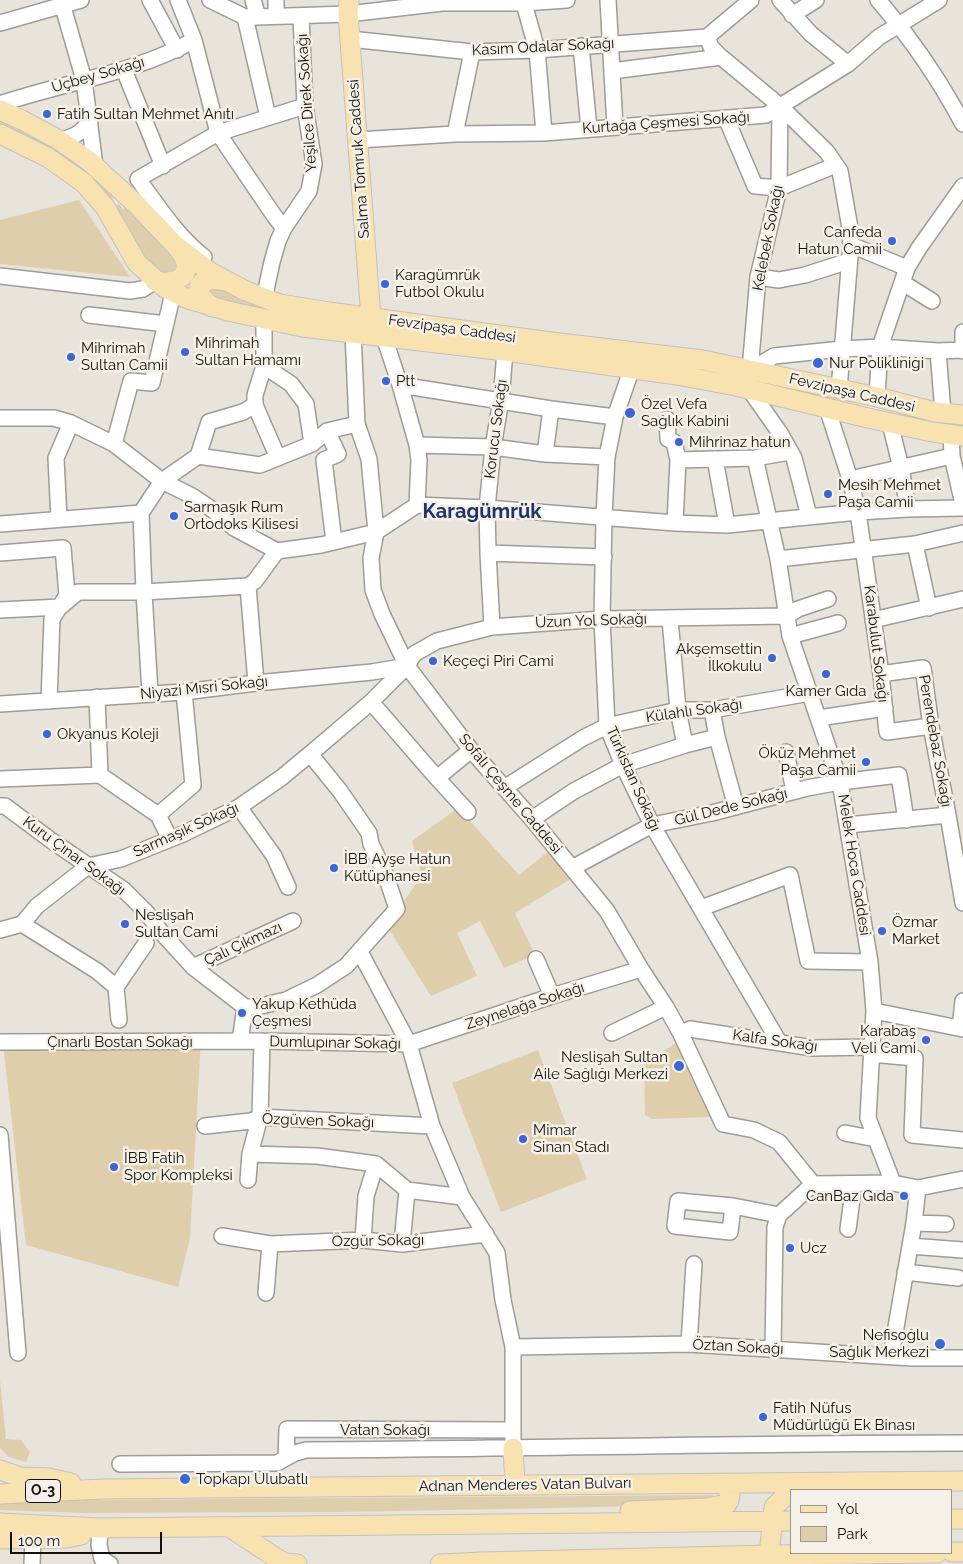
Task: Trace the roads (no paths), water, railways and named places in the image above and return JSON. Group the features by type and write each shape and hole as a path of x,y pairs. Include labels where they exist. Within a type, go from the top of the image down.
{"main road":[{"name":"Salma Tomruk Caddesi","path":"349,7 371,318"},
{"name":"Fevzipaşa Caddesi","path":"0,110 59,140 95,166 137,205 174,244 210,272 226,281 293,307 632,360 890,423 957,436"},
{"name":"Fevzipaşa Caddesi","path":"0,134 48,156 84,183 105,207 137,263 155,281 173,293 212,307 302,327 582,362 703,360 963,416"},
{"path":"155,281 170,283 182,277 186,264 183,256 174,244"},
{"path":"212,307 200,294 198,290 200,284 205,280 212,279 226,281"},
{"path":"326,330 335,324 368,325 371,318"},
{"path":"513,1439 515,1484"},
{"path":"0,1470 20,1477 56,1480 86,1489"},
{"name":"Adnan Menderes Vatan Bulvarı","path":"86,1489 515,1484 724,1484 795,1487 963,1480"},
{"path":"602,1523 617,1514 628,1512 707,1508 727,1504 730,1494 724,1484"},
{"name":"O-3","path":"0,1494 86,1489"},
{"path":"768,1559 774,1507 790,1492"},
{"path":"0,1524 100,1528 790,1521"},
{"path":"229,1527 287,1564"},
{"path":"0,1539 67,1538 89,1533 100,1528"},
{"path":"440,1564 768,1559 895,1554"}],"street":[{"path":"0,23 62,3 81,0"},
{"path":"150,0 177,50"},
{"path":"178,0 194,40 218,133 284,228"},
{"path":"210,0 252,17 301,16 349,7 442,2 567,0"},
{"path":"253,0 252,17 268,117"},
{"path":"276,0 276,16"},
{"path":"608,0 615,127"},
{"path":"751,0 706,37 711,47 720,57 780,106 827,152 840,171 850,228 851,245 839,389"},
{"path":"780,0 811,34 848,64"},
{"path":"792,15 816,0"},
{"path":"878,0 899,25 945,89 963,124"},
{"name":"Kurtağa Çeşmesi Sokağı","path":"358,140 455,134 544,132 726,118 734,119 766,115 848,64 879,37 939,0"},
{"path":"523,2 537,50 544,132"},
{"path":"62,3 84,80 95,166"},
{"name":"Yeşilce Direk Sokağı","path":"264,296 278,241 284,228 309,192 314,164 305,106 301,16"},
{"name":"Kasım Odalar Sokağı","path":"350,39 472,52 537,50 706,37"},
{"name":"Uçbey Sokağı","path":"0,104 124,70 177,50 194,40"},
{"path":"581,46 588,129"},
{"path":"455,134 472,52"},
{"path":"612,72 720,57"},
{"path":"124,70 163,166"},
{"path":"264,296 218,267 192,247 166,217 138,179 218,133 305,106"},
{"name":"Kelebek Sokağı","path":"750,370 758,277 778,188 780,106"},
{"path":"726,118 754,186 778,188 836,165"},
{"path":"59,140 73,137 81,132 90,122"},
{"path":"877,397 880,347 907,268 963,186"},
{"path":"851,245 907,268"},
{"path":"758,277 779,280 797,277 850,261"},
{"path":"0,276 130,291 143,288 155,281"},
{"path":"902,283 932,300"},
{"path":"114,444 132,381 152,383 173,293"},
{"path":"89,315 166,324"},
{"path":"264,319 264,366 255,395 255,405 278,458"},
{"name":"Sofalı Çeşme Caddesi","path":"353,332 357,424 370,459 376,532 371,558 373,590 406,666 471,750 532,819 606,911 681,1034 723,1124 754,1130 778,1142 812,1184"},
{"path":"750,370 774,356 842,349 880,347 938,351 963,350 963,332"},
{"path":"384,337 417,445 419,460 417,505"},
{"name":"Korucu Sokağı","path":"492,627 487,508 493,447 501,400 505,351"},
{"path":"938,351 943,413"},
{"name":"Türkistan Sokağı","path":"632,360 616,416 607,457 602,619 607,726 623,765 652,825 779,1042"},
{"path":"264,366 291,384 306,404 312,444"},
{"path":"400,385 551,409 616,416"},
{"path":"749,389 780,433 790,452 800,475 809,516"},
{"path":"150,694 141,512 162,481 198,456 208,422 243,412 255,405"},
{"name":"Karabulut Sokağı","path":"827,408 850,479 858,512 881,674 887,732 931,726"},
{"path":"545,454 551,409"},
{"path":"0,418 54,418 71,423 114,444 162,481 192,496 213,510 234,528 278,551 334,542 376,532 417,505 487,508 675,523 727,525 858,512 963,508"},
{"path":"667,419 668,439 674,442 678,460 675,523"},
{"path":"59,519 56,458 71,423"},
{"path":"890,423 901,468 908,509"},
{"path":"198,456 260,465 312,444 327,431 357,424"},
{"path":"327,431 338,454 324,460 334,542"},
{"path":"957,436 952,456 963,504"},
{"path":"417,445 493,447 545,454 607,457"},
{"path":"678,460 755,458 790,452"},
{"path":"850,479 952,456"},
{"name":"Melek Hoca Caddesi","path":"755,458 778,559 790,636 840,782 870,962 874,1011 868,1118 893,1184"},
{"path":"716,459 727,525"},
{"path":"0,524 141,512"},
{"path":"778,559 915,544 963,534"},
{"path":"915,544 929,608"},
{"path":"0,553 63,548 67,595 52,620 49,701"},
{"path":"0,610 60,607 78,592 144,592 248,586 255,581 278,551"},
{"path":"488,553 604,557"},
{"path":"248,586 256,683"},
{"path":"787,616 798,609 828,599"},
{"path":"873,620 963,599"},
{"name":"Uzun Yol Sokağı","path":"406,666 414,654 437,641 492,627 602,619 787,616"},
{"path":"670,619 678,710 684,745"},
{"path":"790,636 838,623"},
{"name":"Niyazi Mısri Sokağı","path":"0,704 184,692 372,672 406,666"},
{"name":"Sarmaşık Sokağı","path":"22,924 37,906 88,866 121,859 170,839 238,807 281,778 310,754 371,702 406,666"},
{"name":"Perendebaz Sokağı","path":"848,825 948,815 931,726 923,668 881,674"},
{"path":"158,815 193,785 184,692"},
{"name":"Külahlı Sokağı","path":"504,788 583,738 607,726 678,710 712,710 810,693"},
{"path":"97,697 100,774"},
{"path":"371,702 468,812"},
{"path":"819,718 884,708"},
{"path":"712,710 717,737 736,807"},
{"path":"532,819 574,792 623,765 684,745 717,737"},
{"path":"437,778 471,750"},
{"path":"786,752 794,791"},
{"path":"240,1041 245,1007 257,1007 286,1000 317,986 346,966 397,909 385,873 371,844 369,833 340,791 310,754"},
{"path":"0,779 100,774 158,815 170,839"},
{"name":"Gül Dede Sokağı","path":"572,868 652,825 840,782 899,775 906,820"},
{"name":"Kuru Çınar Sokağı","path":"0,806 5,806 124,890 194,967 245,1007"},
{"path":"238,807 274,856 288,887"},
{"path":"948,815 963,903"},
{"path":"701,908 790,875 808,961 870,962"},
{"name":"Çalı Çıkmazı","path":"194,967 293,921"},
{"path":"0,930 22,924 97,971 116,987"},
{"path":"119,1020 116,987 146,943"},
{"path":"360,952 409,1044 432,1126 462,1197 497,1253 503,1300 513,1347 513,1439"},
{"path":"536,959 552,996"},
{"name":"Zeynelağa Sokağı","path":"409,1044 552,996 641,969"},
{"path":"874,1011 962,1028 963,1001"},
{"path":"612,1033 666,1007"},
{"name":"Kalfa Sokağı","path":"681,1034 690,1029 813,1048 871,1051 915,1058 912,1135 963,1140"},
{"path":"248,1180 250,1154 260,1118 262,1041"},
{"name":"Dumlupınar Sokağı","path":"262,1041 409,1044"},
{"name":"Çınarlı Bostan Sokağı","path":"0,1042 262,1041"},
{"name":"Özgüven Sokağı","path":"205,1126 251,1121 260,1118 432,1126"},
{"path":"845,1133 876,1138"},
{"path":"0,1135 18,1353"},
{"path":"250,1154 317,1156 376,1164 407,1190 462,1197"},
{"path":"363,1240 366,1196 376,1164"},
{"path":"773,1349 775,1228 779,1214 812,1184 893,1184 918,1188 963,1179"},
{"path":"848,1229 854,1184"},
{"path":"891,1356 914,1223 918,1188"},
{"path":"402,1244 407,1190"},
{"path":"733,1206 779,1214"},
{"path":"914,1223 946,1224"},
{"name":"Özgür Sokağı","path":"222,1236 270,1244 363,1240 402,1244 486,1234"},
{"path":"266,1293 270,1244"},
{"path":"910,1246 963,1250"},
{"path":"689,1344 694,1264"},
{"path":"906,1272 958,1278"},
{"name":"Öztan Sokağı","path":"513,1347 689,1344 912,1358 963,1358"},
{"name":"Vatan Sokağı","path":"286,1458 287,1429 513,1439"},
{"path":"120,1464 263,1464 277,1463 295,1453 306,1450 513,1439 788,1443 963,1443"},
{"path":"100,1528 102,1558 110,1564"},
{"path":"32,1564 33,1539"}],"place":[{"name":"Fatih Sultan Mehmet Anıtı","path":"47,114"},
{"name":"Canfeda Hatun Camii","path":"892,241"},
{"name":"Karagümrük Futbol Okulu","path":"385,284"},
{"name":"Mihrimah Sultan Hamamı","path":"185,352"},
{"name":"Mihrimah Sultan Camii","path":"71,357"},
{"name":"Nur Polikliniği","path":"818,363"},
{"name":"Ptt","path":"386,381"},
{"name":"Özel Vefa Sağlık Kabini","path":"630,413"},
{"name":"Mihrinaz hatun","path":"679,442"},
{"name":"Mesih Mehmet Paşa Camii","path":"828,494"},
{"name":"Sarmaşık Rum Ortodoks Kilisesi","path":"174,516"},
{"name":"Akşemsettin İlkokulu","path":"772,658"},
{"name":"Keçeçi Piri Cami","path":"433,661"},
{"name":"Kamer Gıda","path":"826,674"},
{"name":"Okyanus Koleji","path":"47,734"},
{"name":"Öküz Mehmet Paşa Camii","path":"866,762"},
{"name":"İBB Ayşe Hatun Kütüphanesi","path":"334,868"},
{"name":"Neslişah Sultan Cami","path":"125,924"},
{"name":"Özmar Market","path":"882,931"},
{"name":"Yakup Kethüda Çeşmesi","path":"242,1013"},
{"name":"Karabaş Veli Cami","path":"926,1040"},
{"name":"Neslişah Sultan Aile Sağlığı Merkezi","path":"679,1066"},
{"name":"Mimar Sinan Stadı","path":"523,1139"},
{"name":"İBB Fatih Spor Kompleksi","path":"114,1167"},
{"name":"CanBaz Gıda","path":"904,1196"},
{"name":"Ucz","path":"790,1248"},
{"name":"Nefisoğlu Sağlık Merkezi","path":"940,1344"},
{"name":"Fatih Nüfus Müdürlüğü Ek Binası","path":"763,1417"},
{"name":"Topkapı Ulubatlı","path":"185,1479"}],"district":[{"name":"Karagümrük","path":"482,512"}]}
